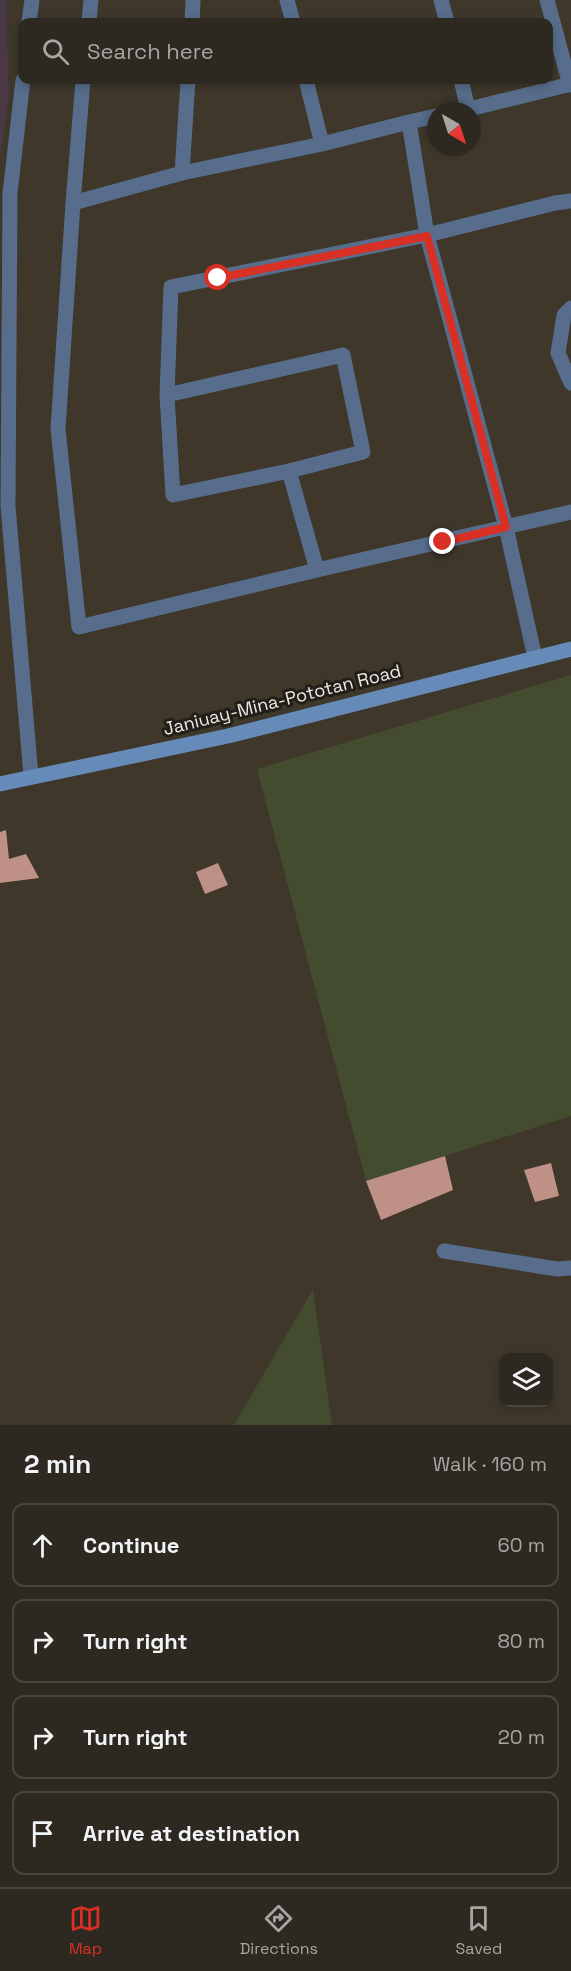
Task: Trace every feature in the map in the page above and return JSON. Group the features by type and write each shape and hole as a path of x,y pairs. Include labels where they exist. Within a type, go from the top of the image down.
{"main road":[{"name":"Janiuay-Mina-Pototan Road","path":"0,784 228,736 571,649"}],"street":[{"path":"30,18 32,0"},
{"path":"89,18 91,0"},
{"path":"192,18 193,0"},
{"path":"287,0 292,18"},
{"path":"441,0 446,18"},
{"path":"547,0 552,18"},
{"path":"481,106 570,84 553,22"},
{"path":"23,84 10,193 8,506 31,776"},
{"path":"83,84 58,429 79,627 571,512"},
{"path":"182,173 188,84"},
{"path":"307,84 322,144"},
{"path":"461,84 463,102"},
{"path":"73,203 182,173 322,144 427,118"},
{"path":"409,122 427,236 506,527 535,658"},
{"path":"167,395 343,355 363,452 289,471 173,495 167,395 171,287 427,236 555,203 571,201"},
{"path":"571,308 564,315 558,352 571,383"},
{"path":"289,471 317,570"},
{"path":"444,1251 557,1269 571,1268"}],"shaded area":[{"path":"0,0 6,0 9,94 0,162"}],"green space":[{"path":"571,675 571,1116 366,1181 257,769"},
{"path":"313,1289 332,1425 234,1425"}],"building":[{"path":"6,830 9,859 26,854 39,878 0,883 0,832"},
{"path":"218,863 228,885 205,894 196,872"},
{"path":"445,1156 453,1190 381,1220 366,1181"},
{"path":"551,1163 559,1196 535,1202 524,1170"}],"route":[{"path":"218,278 427,236 506,527 443,542"}]}
